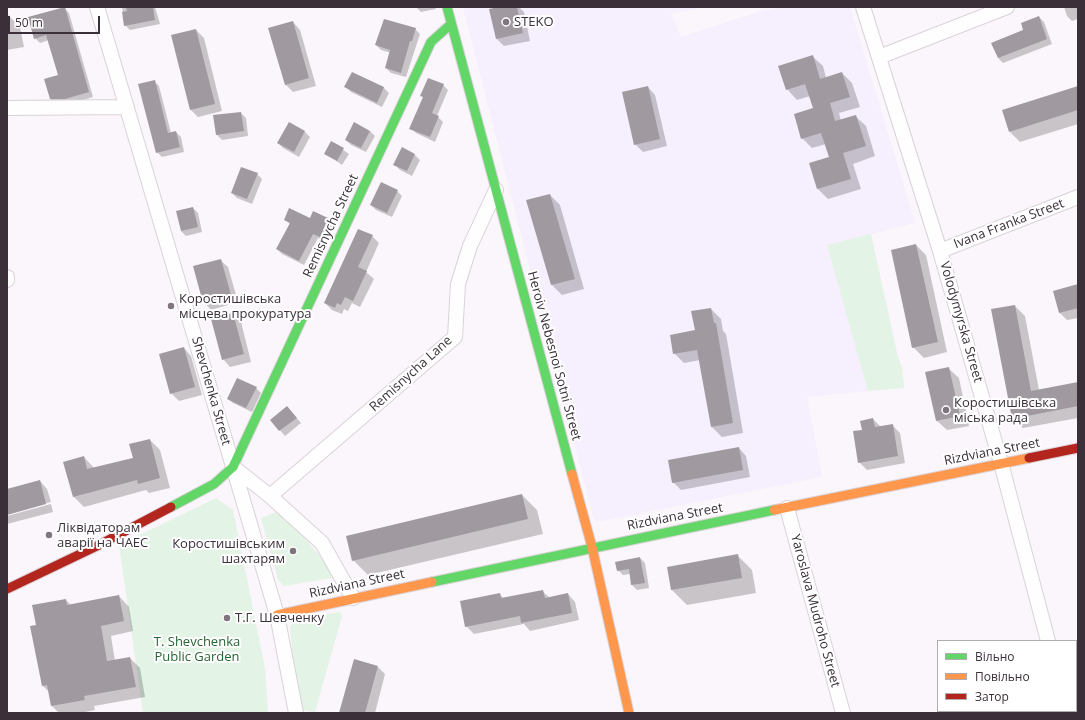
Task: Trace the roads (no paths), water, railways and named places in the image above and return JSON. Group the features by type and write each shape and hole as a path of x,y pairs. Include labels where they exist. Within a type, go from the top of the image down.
{"street":[{"name":"Shevchenka Street","path":"97,7 277,614 296,713"},
{"name":"Heroiv Nebesnoi Sotni Street","path":"447,7 592,547 629,713"},
{"name":"Volodymyrska Street","path":"863,7 940,251 1001,463 1048,640"},
{"path":"879,56 1007,7"},
{"name":"Remisnycha Street","path":"233,467 431,42 451,24"},
{"path":"7,108 127,107"},
{"name":"Remisnycha Lane","path":"270,496 455,337 458,284 470,246 496,190"},
{"name":"Ivana Franka Street","path":"940,251 1078,198"},
{"name":"Rizdviana Street","path":"277,614 592,547 1078,448"},
{"path":"7,589 97,546 214,484 233,467 270,496 322,543 353,598"},
{"name":"Yaroslava Mudroho Street","path":"787,508 843,713"}],"place":[{"name":"STEKO","path":"506,22"},
{"name":"Коростишівська місцева прокуратура","path":"171,306"},
{"name":"Коростишівська міська рада","path":"946,410"},
{"name":"Ліквідаторам аварії на ЧАЕС","path":"49,535"},
{"name":"Коростишівським шахтарям","path":"293,551"},
{"name":"Т.Г. Шевченку","path":"227,618"}],"park label":[{"name":"T. Shevchenka Public Garden","path":"197,650"}]}
